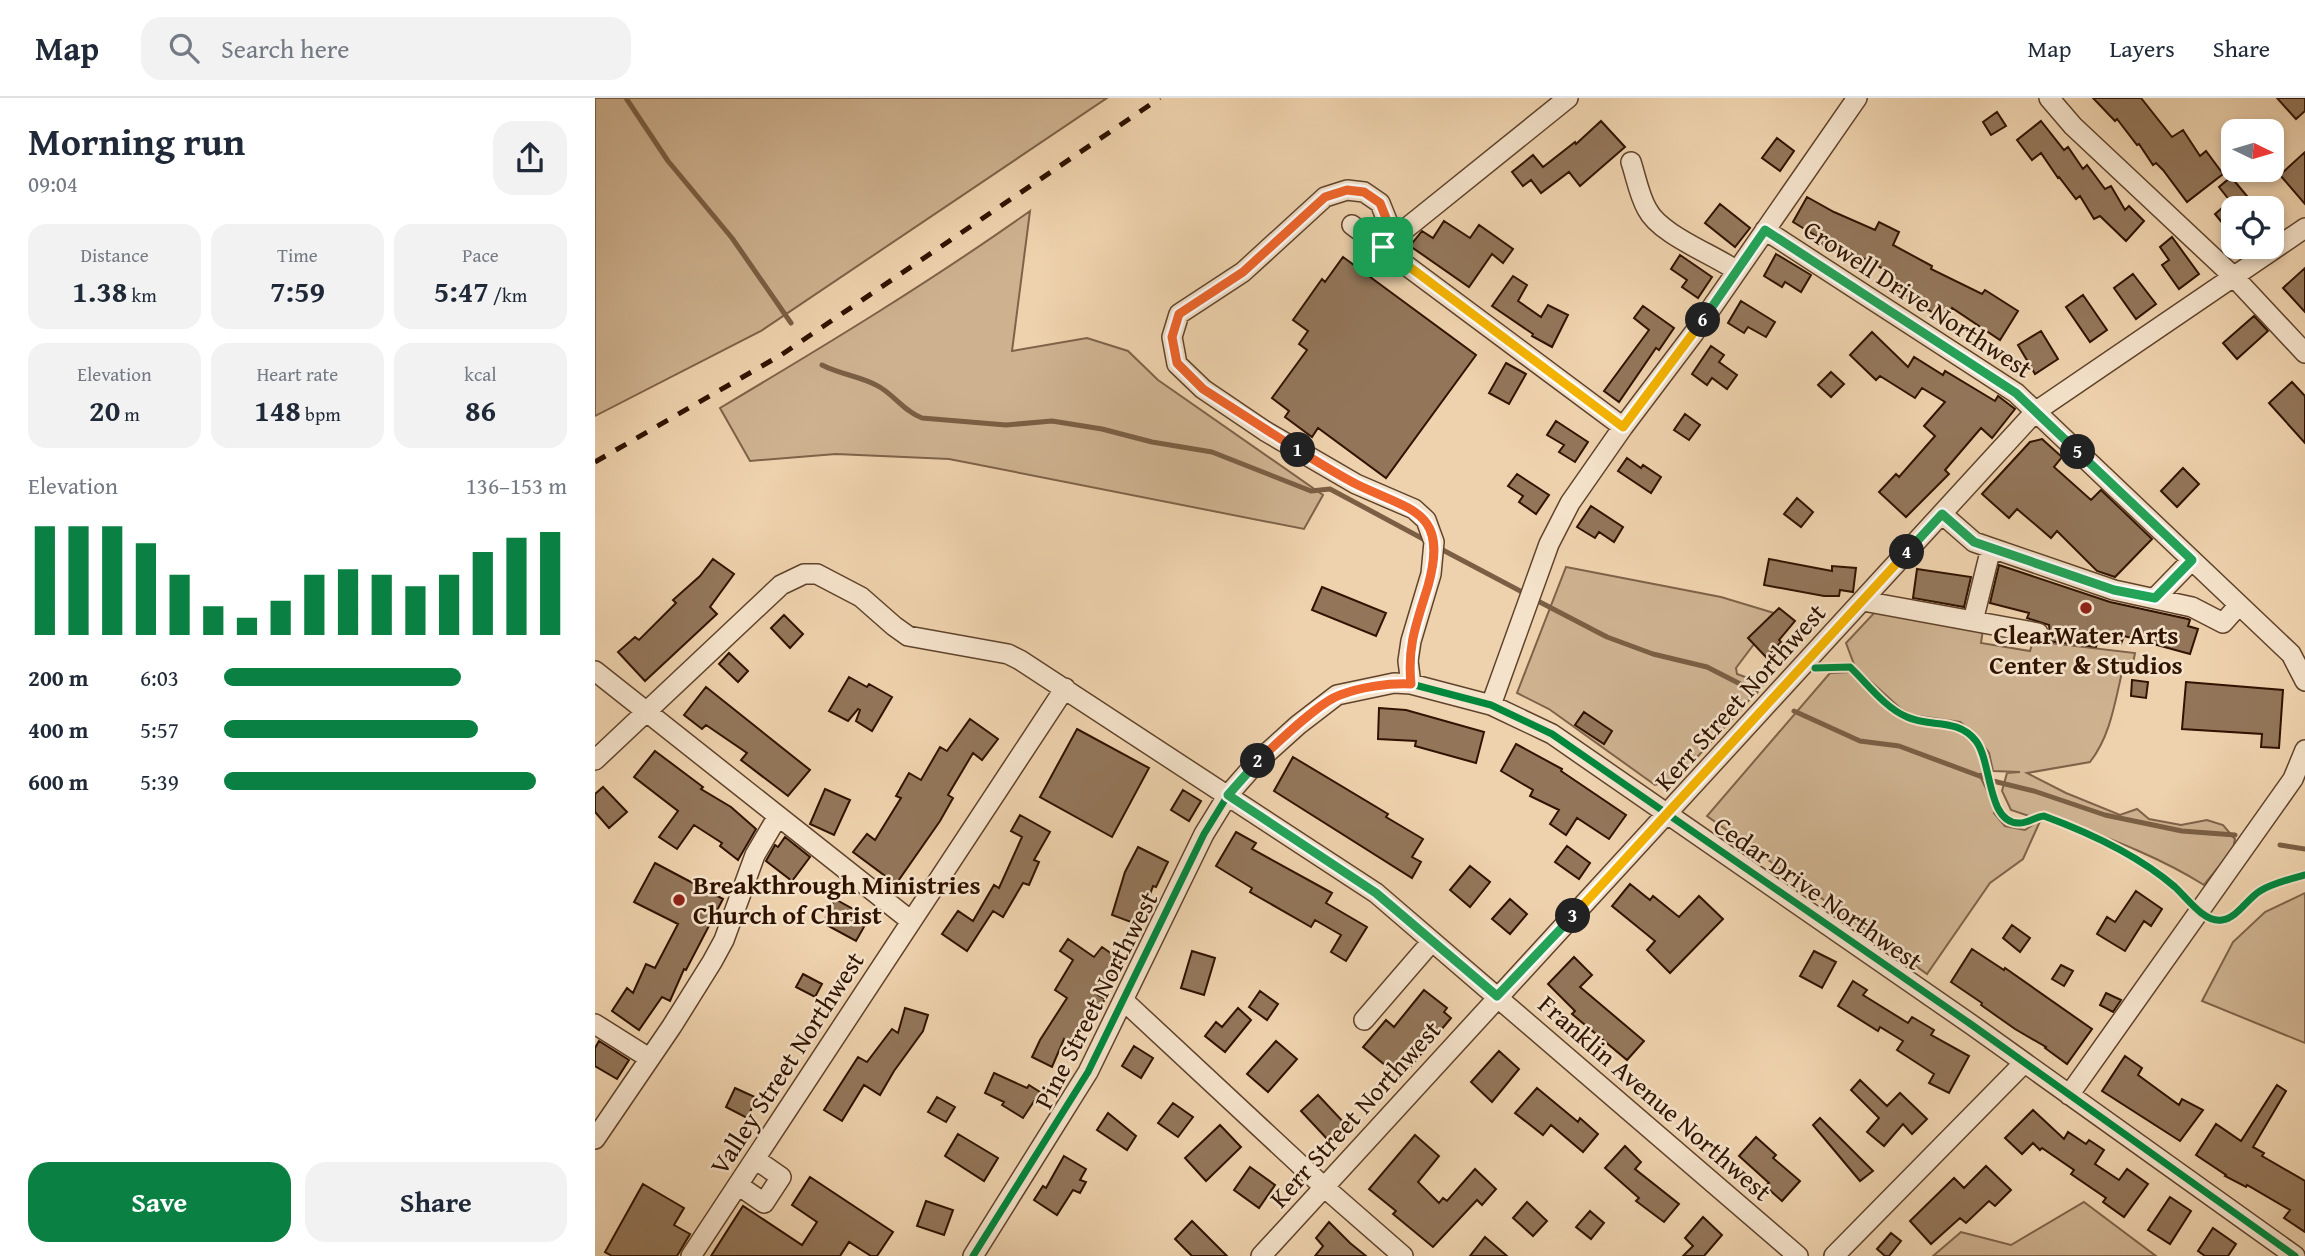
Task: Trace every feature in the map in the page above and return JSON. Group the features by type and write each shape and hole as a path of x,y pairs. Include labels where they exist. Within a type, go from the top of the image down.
{"street":[{"path":"1383,247 1568,98"},
{"path":"1491,705 1549,544 1570,503 1737,271 1857,98"},
{"path":"2049,98 2073,126 2234,277 2305,353"},
{"path":"1631,162 1648,211 1659,223 1737,271"},
{"path":"1383,247 1388,223 1380,203 1364,192 1347,190 1325,197 1243,272 1179,314 1172,337 1177,363 1203,389 1265,431 1356,484 1414,509 1426,520 1434,542 1431,574 1411,641 1408,661 1411,684"},
{"path":"1352,225 1623,427"},
{"name":"Kerr Street Northwest","path":"1261,1256 1324,1187 1391,1100 1497,996 1668,815 2035,412 2305,228"},
{"name":"Crowell Drive Northwest","path":"1765,230 2016,393 2291,654 2305,681"},
{"path":"1942,514 1974,542 2114,590 2192,607 2223,623 2239,605"},
{"path":"1973,621 1991,548"},
{"path":"2155,598 2192,560"},
{"name":"Franklin Avenue Northwest","path":"647,712 781,585 804,574 817,575 861,597 908,636 1008,654 1065,688 1376,893 1798,1256"},
{"path":"1863,601 2038,632"},
{"path":"595,671 911,921"},
{"name":"Cedar Drive Northwest","path":"1228,795 1257,762 1337,695 1394,684 1411,684 1491,705 1552,734 2024,1063 2295,1256"},
{"name":"Valley Street Northwest","path":"691,1256 1065,688"},
{"path":"595,760 647,712"},
{"path":"2069,1095 2293,779 2305,750"},
{"name":"Pine Street Northwest","path":"973,1256 1088,1072 1204,834 1228,795"},
{"path":"595,1139 672,1026 724,940 755,855 778,816"},
{"path":"1364,1020 1427,947"},
{"path":"1123,1000 1324,1187 1403,1256"},
{"path":"595,1024 649,1058"},
{"path":"1834,1256 2024,1063"},
{"path":"738,1185 764,1203 781,1177 755,1159"}],"shaded area":[{"path":"595,98 1107,98 761,331 595,416"},
{"path":"1030,211 1012,351 1087,338 1128,351 1158,380 1323,495 1304,529 949,459 836,454 750,461 720,408 877,312"},
{"path":"1566,567 1721,597 1774,613 1749,638 1754,644 1736,668 1737,674 1764,684 1678,778 1655,785 1549,709 1517,693"},
{"path":"1876,611 1983,629 1981,643 2030,651 2033,641 2135,653 2133,663 2123,668 2108,729 2090,762 2027,773 2066,793 2120,815 2137,809 2149,819 2181,825 2207,820 2223,825 2235,839 2233,849 2204,885 2146,854 2043,813 2032,817 2011,810 2002,791 2007,773 2020,772 1993,771 1989,753 1976,735 1960,722 1912,715 1901,709 1855,667 1846,643"},
{"path":"1851,672 1897,716 1912,723 1955,729 1974,743 1987,773 1979,774 1996,809 1994,813 2005,826 2025,830 2041,819 2023,859 1990,883 1927,974 1707,816 1830,673"},
{"path":"2305,893 2305,1043 2202,1001 2233,942 2265,912"},
{"path":"2084,1202 2156,1256 1933,1256 1961,1232 2011,1245"}],"building":[{"path":"2093,98 2141,98 2172,137 2183,130 2200,156 2206,151 2221,171 2221,176 2187,202 2163,170 2156,163 2153,165 2139,144 2137,145 2117,119 2115,121"},
{"path":"2277,98 2305,98 2305,111 2296,119"},
{"path":"1997,112 2006,126 1991,135 1983,122"},
{"path":"1601,121 1625,147 1580,186 1569,172 1541,193 1531,180 1523,186 1512,172 1533,155 1543,167 1575,142 1576,144"},
{"path":"2041,121 2064,150 2068,147 2083,169 2087,165 2105,189 2111,186 2125,210 2129,206 2144,221 2126,241 2100,216 2094,219 2080,196 2076,199 2041,153 2032,160 2017,140"},
{"path":"1777,138 1794,151 1780,171 1762,158"},
{"path":"2305,152 2305,204 2284,180 2284,171"},
{"path":"2225,182 2235,182 2247,196 2226,196 2219,187"},
{"path":"1807,197 1875,230 1879,222 1899,232 1893,245 1932,266 1931,269 1982,294 1985,290 2018,311 2000,340 1952,308 1946,319 1924,308 1925,305 1889,286 1895,275 1847,250 1844,256 1819,243 1821,239 1793,222"},
{"path":"1720,204 1750,228 1735,247 1705,223"},
{"path":"2221,209 2221,221 2215,214"},
{"path":"1444,221 1470,238 1479,225 1513,249 1503,263 1492,254 1469,287 1410,246 1422,231 1433,238"},
{"path":"2172,237 2199,274 2179,289 2162,265 2169,260 2160,247"},
{"path":"1776,254 1811,275 1801,292 1785,282 1782,287 1764,276"},
{"path":"1680,255 1712,277 1698,298 1682,287 1687,280 1671,269"},
{"path":"1343,257 1476,355 1386,478 1318,428 1312,437 1285,417 1289,411 1272,398 1307,350 1299,344 1308,331 1293,320 1322,279 1325,282"},
{"path":"2305,268 2305,312 2283,288"},
{"path":"2133,274 2156,304 2136,319 2114,288"},
{"path":"1513,276 1527,285 1518,301 1541,317 1548,305 1568,315 1552,347 1532,336 1533,334 1492,306"},
{"path":"2083,295 2107,330 2090,342 2066,307"},
{"path":"1741,301 1775,322 1766,337 1748,327 1744,333 1728,323"},
{"path":"1643,306 1674,328 1659,350 1656,348 1619,402 1604,391 1649,330 1634,318"},
{"path":"2254,316 2268,331 2237,359 2223,343"},
{"path":"2041,331 2058,359 2035,374 2018,345"},
{"path":"1872,332 1908,367 1914,357 1943,375 1945,371 1995,401 1998,396 2015,409 1992,438 1981,428 1945,470 1949,474 1906,517 1879,492 1896,474 1899,477 1935,436 1924,426 1945,402 1922,388 1915,398 1880,376 1876,380 1850,355"},
{"path":"1711,346 1724,355 1719,362 1737,375 1727,389 1712,378 1707,385 1692,374"},
{"path":"1506,363 1526,374 1509,404 1489,393"},
{"path":"1831,372 1844,384 1831,397 1818,385"},
{"path":"2292,382 2305,396 2305,443 2269,403"},
{"path":"1685,414 1700,425 1689,440 1674,430"},
{"path":"1556,421 1588,442 1575,462 1559,452 1564,445 1547,435"},
{"path":"2042,439 2062,457 2054,467 2091,500 2101,490 2152,539 2115,577 2097,571 2057,531 2051,538 2017,509 2009,518 1982,494 2030,442"},
{"path":"1627,458 1661,477 1651,493 1618,471"},
{"path":"2183,468 2199,484 2177,507 2161,491"},
{"path":"1517,474 1549,495 1536,514 1519,502 1523,496 1508,486"},
{"path":"1797,498 1813,512 1801,527 1784,514"},
{"path":"1591,506 1623,527 1614,542 1599,532 1595,538 1577,527"},
{"path":"713,559 734,574 710,607 717,614 645,681 618,652 635,637 639,640 676,603 673,600 700,576"},
{"path":"1769,559 1832,571 1832,566 1856,568 1853,592 1840,590 1839,596 1824,596 1764,585"},
{"name":"ClearWater Arts Center & Studios","path":"1999,565 2110,602 2188,619 2188,626 2198,629 2190,654 2124,636 2121,644 2099,638 2096,647 2047,641 2050,635 2049,625 2027,618 2029,613 1990,603"},
{"path":"1917,569 1971,577 1964,607 1913,598"},
{"path":"1322,587 1386,613 1376,636 1312,610"},
{"path":"1779,608 1795,621 1779,640 1781,642 1766,657 1748,638"},
{"path":"784,615 803,634 790,648 771,628"},
{"path":"729,653 748,671 738,682 719,664"},
{"path":"849,677 892,697 872,731 856,721 860,710 858,709 848,721 829,711"},
{"path":"2132,680 2148,682 2146,698 2131,696"},
{"path":"2186,682 2283,690 2279,748 2261,747 2262,734 2182,729"},
{"path":"706,687 810,770 788,796 741,760 747,753 706,725 702,729 684,715"},
{"path":"1379,708 1406,710 1484,732 1476,763 1415,746 1416,741 1378,739"},
{"path":"1584,712 1612,731 1604,744 1575,725"},
{"path":"970,719 998,739 982,760 973,753 948,795 953,798 940,821 896,884 853,852 867,834 875,840 901,798 896,796 909,773 921,780 940,747 947,751"},
{"path":"1077,729 1149,768 1112,837 1040,797"},
{"path":"1516,744 1562,769 1561,771 1626,815 1609,839 1577,818 1566,835 1550,824 1559,810 1530,796 1533,790 1501,771"},
{"path":"655,751 703,787 701,789 731,807 756,829 738,860 720,846 722,843 694,825 677,849 659,837 678,811 634,777"},
{"path":"1293,757 1388,814 1386,817 1423,839 1412,857 1421,862 1412,878 1274,791"},
{"path":"603,787 627,812 609,828 595,812 595,794"},
{"path":"825,789 850,800 834,835 810,824"},
{"path":"1183,790 1201,801 1189,821 1171,810"},
{"path":"1020,815 1050,832 1034,860 1039,862 1029,885 1023,883 1003,917 993,911 967,951 942,934 958,911 973,921 994,885 999,888 1022,837 1011,831"},
{"path":"1236,832 1256,843 1252,849 1332,893 1326,903 1367,927 1346,961 1331,952 1341,935 1315,920 1311,927 1250,892 1252,888 1216,866"},
{"path":"785,837 810,857 792,881 766,861 775,845 778,847"},
{"path":"1567,846 1590,863 1579,879 1555,862"},
{"path":"1138,847 1168,862 1156,887 1153,886 1139,925 1112,915 1125,872"},
{"path":"655,863 723,899 686,970 684,969 670,1001 662,997 639,1030 612,1011 627,988 633,993 646,964 655,968 678,924 634,902"},
{"path":"1470,866 1490,882 1470,907 1450,890"},
{"path":"1630,884 1650,900 1653,896 1679,917 1699,896 1723,919 1670,973 1647,950 1655,941 1612,906"},
{"path":"2136,891 2162,909 2151,926 2144,921 2125,951 2097,934 2107,917 2115,922"},
{"path":"835,899 869,918 856,941 823,923"},
{"path":"1510,899 1527,914 1510,934 1492,919"},
{"path":"2012,925 2030,938 2020,952 2003,938"},
{"path":"1068,939 1094,957 1102,947 1122,961 1098,995 1105,999 1096,1015 1093,1013 1074,1045 1064,1039 1052,1067 1032,1057 1067,998 1055,990 1073,960 1060,951"},
{"path":"1972,949 2004,970 2005,968 2092,1029 2067,1064 1951,982"},
{"path":"1192,951 1215,958 1204,995 1181,988"},
{"path":"1814,951 1836,962 1822,988 1800,976"},
{"path":"1574,957 1592,975 1580,987 1644,1041 1627,1060 1572,1014 1575,1011 1548,984"},
{"path":"2061,965 2073,971 2064,986 2052,979"},
{"path":"803,974 822,984 815,997 796,987"},
{"path":"1853,981 1867,990 1863,995 1908,1023 1912,1017 1934,1030 1931,1035 1969,1056 1949,1093 1929,1083 1934,1074 1897,1050 1903,1041 1880,1027 1878,1031 1838,1006"},
{"path":"1424,990 1447,1008 1444,1012 1451,1018 1401,1078 1363,1047 1386,1020 1394,1027"},
{"path":"1260,991 1278,1004 1267,1020 1249,1007"},
{"path":"2106,993 2121,1000 2113,1012 2100,1005"},
{"path":"905,1008 928,1015 923,1031 880,1095 864,1085 842,1121 824,1110 858,1057 867,1062 892,1029 898,1033"},
{"path":"1238,1008 1251,1020 1225,1052 1205,1036 1216,1022 1222,1027"},
{"path":"599,1041 629,1060 617,1079 595,1066 595,1048"},
{"path":"1276,1041 1297,1059 1268,1092 1247,1074"},
{"path":"1134,1046 1153,1058 1141,1078 1122,1066"},
{"path":"1499,1051 1519,1069 1492,1102 1471,1082"},
{"path":"2125,1056 2142,1068 2138,1075 2179,1105 2182,1099 2203,1110 2180,1141 2102,1091"},
{"path":"994,1073 1027,1088 1029,1085 1040,1092 1023,1118 1002,1105 1004,1102 985,1093"},
{"path":"1860,1080 1887,1106 1900,1093 1927,1119 1912,1134 1903,1124 1884,1146 1867,1132 1879,1118 1851,1090"},
{"path":"2277,1085 2286,1091 2253,1147 2264,1153 2262,1156 2305,1181 2305,1232 2284,1218 2290,1210 2247,1185 2246,1187 2225,1176 2196,1155 2216,1124 2241,1141"},
{"path":"735,1088 757,1098 747,1118 726,1107"},
{"path":"1537,1088 1578,1122 1580,1118 1598,1134 1583,1152 1551,1125 1543,1135 1515,1113"},
{"path":"1318,1095 1347,1126 1330,1142 1301,1111"},
{"path":"937,1097 955,1107 946,1122 928,1112"},
{"path":"1173,1103 1193,1117 1178,1137 1158,1123"},
{"path":"2033,1110 2064,1139 2068,1132 2086,1144 2089,1140 2104,1150 2095,1164 2119,1180 2127,1169 2148,1184 2124,1217 2103,1202 2106,1198 2071,1174 2074,1170 2042,1148 2040,1150 2033,1143 2022,1154 2005,1138"},
{"path":"1108,1113 1136,1136 1127,1150 1097,1130"},
{"path":"1820,1118 1873,1171 1860,1181 1813,1125"},
{"path":"1220,1125 1241,1147 1206,1181 1185,1158"},
{"path":"958,1134 998,1158 984,1181 945,1156"},
{"path":"1415,1135 1439,1156 1418,1182 1439,1203 1443,1198 1447,1201 1475,1169 1496,1189 1482,1205 1477,1200 1433,1247 1393,1214 1396,1211 1369,1189"},
{"path":"1756,1137 1776,1155 1773,1158 1800,1181 1782,1201 1765,1186 1769,1183 1739,1156"},
{"path":"1625,1146 1641,1162 1635,1169 1679,1204 1664,1222 1636,1201 1639,1198 1605,1168"},
{"path":"1064,1156 1086,1169 1080,1180 1086,1182 1080,1193 1073,1190 1057,1215 1034,1200 1043,1186 1046,1188"},
{"path":"1986,1166 2011,1190 1995,1206 1989,1201 1966,1223 1960,1218 1931,1244 1910,1221 1954,1178 1964,1188"},
{"path":"1250,1167 1275,1185 1259,1208 1234,1190"},
{"path":"810,1177 893,1232 877,1256 871,1256 849,1242 840,1256 711,1256 743,1206 802,1245 817,1222 792,1205"},
{"path":"643,1184 684,1208 674,1225 690,1234 677,1256 612,1256 605,1252"},
{"path":"2170,1197 2191,1211 2170,1244 2148,1230"},
{"path":"926,1201 953,1210 944,1235 917,1226"},
{"path":"1527,1202 1547,1221 1533,1236 1513,1218"},
{"path":"1590,1211 1604,1223 1591,1239 1576,1227"},
{"path":"1703,1217 1722,1235 1704,1256 1683,1256 1693,1246 1685,1238"},
{"path":"1192,1221 1227,1256 1192,1256 1175,1239"},
{"path":"1329,1222 1366,1256 1315,1256 1323,1246 1316,1238"},
{"path":"2213,1228 2236,1244 2228,1256 2205,1256 2198,1251"},
{"path":"1891,1233 1901,1241 1889,1256 1885,1256 1877,1249"},
{"path":"1485,1237 1507,1256 1470,1256"}],"waterway":[{"path":"626,98 668,161 732,238 791,323"},
{"path":"822,365 876,385 922,418 1006,425 1052,421 1212,452 1311,491 1330,489 1427,541"},
{"path":"1439,548 1526,594"},
{"path":"1534,599 1607,637 1653,654 1707,667 1756,692"},
{"path":"1794,711 1860,741 1899,746 1993,781 2034,791 2105,815 2182,831 2235,835"},
{"path":"2280,845 2305,849"}],"railway":[{"path":"595,462 781,355 1160,98"}],"cycle path":[{"path":"1815,668 1850,667 1899,713 1916,720 1952,726 1969,734 1981,751 1995,802 2008,820 2022,823 2044,816 2096,837 2161,875 2209,918 2227,919 2260,891 2276,883 2305,875"},
{"path":"973,1256 1088,1072 1204,834 1228,795 1257,762 1337,695 1394,683 1411,684 1491,705 1552,734 1972,1025 2295,1256"}],"place":[{"name":"ClearWater Arts Center & Studios","path":"2086,608"},
{"name":"Breakthrough Ministries Church of Christ","path":"679,900"}],"route":[{"path":"1347,190 1364,192 1380,203 1388,223 1383,247 1623,427 1694,333 1765,230 2016,393 2192,560 2155,598 2114,590 1974,542 1942,514 1668,815 1497,996 1376,893 1228,795 1257,762 1337,695 1394,684 1411,684 1408,661 1411,641 1431,574 1434,542 1426,520 1414,509 1356,484 1265,431 1203,389 1177,363 1172,337 1179,314 1243,272 1325,197 1347,190"}]}
